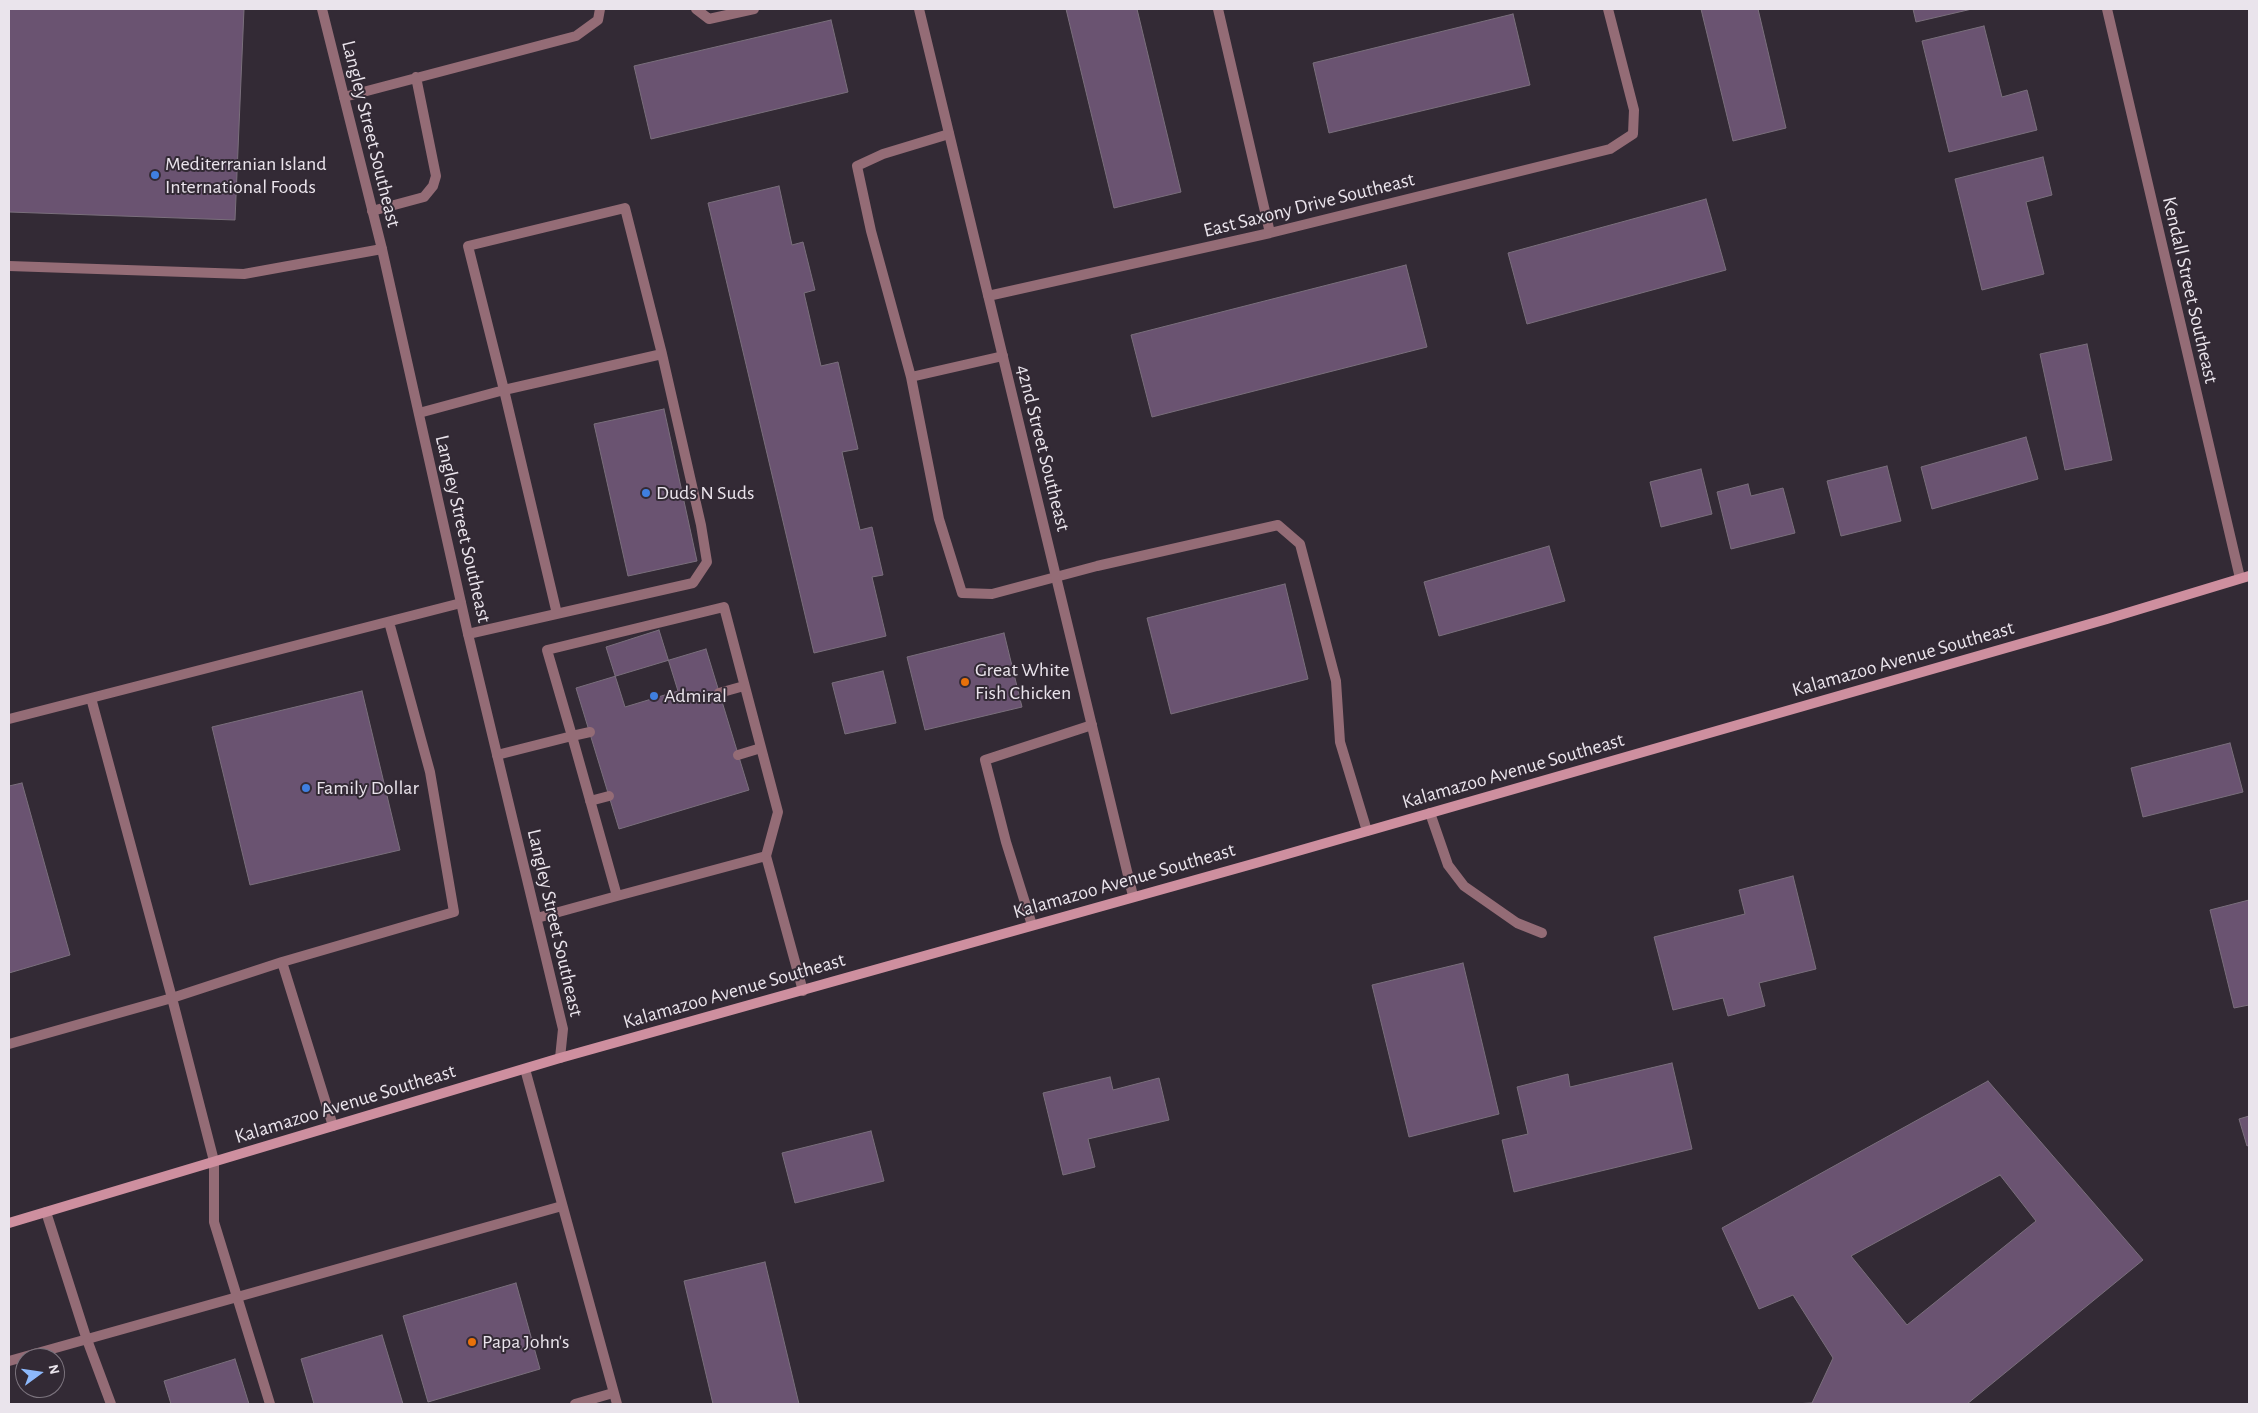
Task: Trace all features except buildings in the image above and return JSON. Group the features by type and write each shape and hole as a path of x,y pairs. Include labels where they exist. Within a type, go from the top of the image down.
{"main road":[{"name":"Kalamazoo Avenue Southeast","path":"9,1223 560,1058 1367,831 2107,619 2245,577"}],"street":[{"name":"Langley Street Southeast","path":"322,9 382,249 468,634 563,1029 560,1058"},
{"path":"344,97 576,36 598,20 600,9"},
{"path":"696,9 709,19 754,9"},
{"name":"42nd Street Southeast","path":"918,9 1133,896"},
{"path":"1218,9 1270,233"},
{"name":"East Saxony Drive Southeast","path":"988,296 1270,233 1610,149 1633,134 1634,110 1608,9"},
{"name":"Kendall Street Southeast","path":"2106,9 2245,577"},
{"path":"372,211 424,197 433,186 436,176 416,77"},
{"path":"949,134 883,154 857,166 871,231 911,377 939,519 962,593 992,594 1097,566 1278,525 1300,544 1336,681 1340,742 1367,831"},
{"path":"468,634 693,583 707,562 701,525 662,354 625,208 468,246 504,390 556,614"},
{"path":"9,266 244,274 382,249"},
{"path":"419,413 504,390 662,354"},
{"path":"911,377 1003,356"},
{"path":"9,719 461,603"},
{"path":"617,896 546,650 724,607 778,812 766,856 803,991"},
{"path":"9,1044 172,998 282,962 454,912 430,772 388,622"},
{"path":"720,693 744,686"},
{"path":"91,698 214,1161 214,1222 270,1404"},
{"path":"1032,925 1006,842 986,760 1092,726"},
{"path":"497,755 590,732"},
{"path":"738,755 761,748"},
{"path":"590,801 609,796"},
{"path":"1430,813 1448,866 1464,886 1517,923 1542,933"},
{"path":"536,918 766,856"},
{"path":"282,962 333,1126"},
{"path":"525,1069 616,1404"},
{"path":"9,1361 562,1206"},
{"path":"46,1212 86,1338 111,1404"},
{"path":"575,1404 614,1393"}],"place":[{"name":"Mediterranian Island International Foods","path":"155,175"},
{"name":"Duds N Suds","path":"646,493"},
{"name":"Great White Fish Chicken","path":"965,682"},
{"name":"Admiral","path":"654,696"},
{"name":"Family Dollar","path":"306,788"},
{"name":"Papa John's","path":"472,1342"}]}
